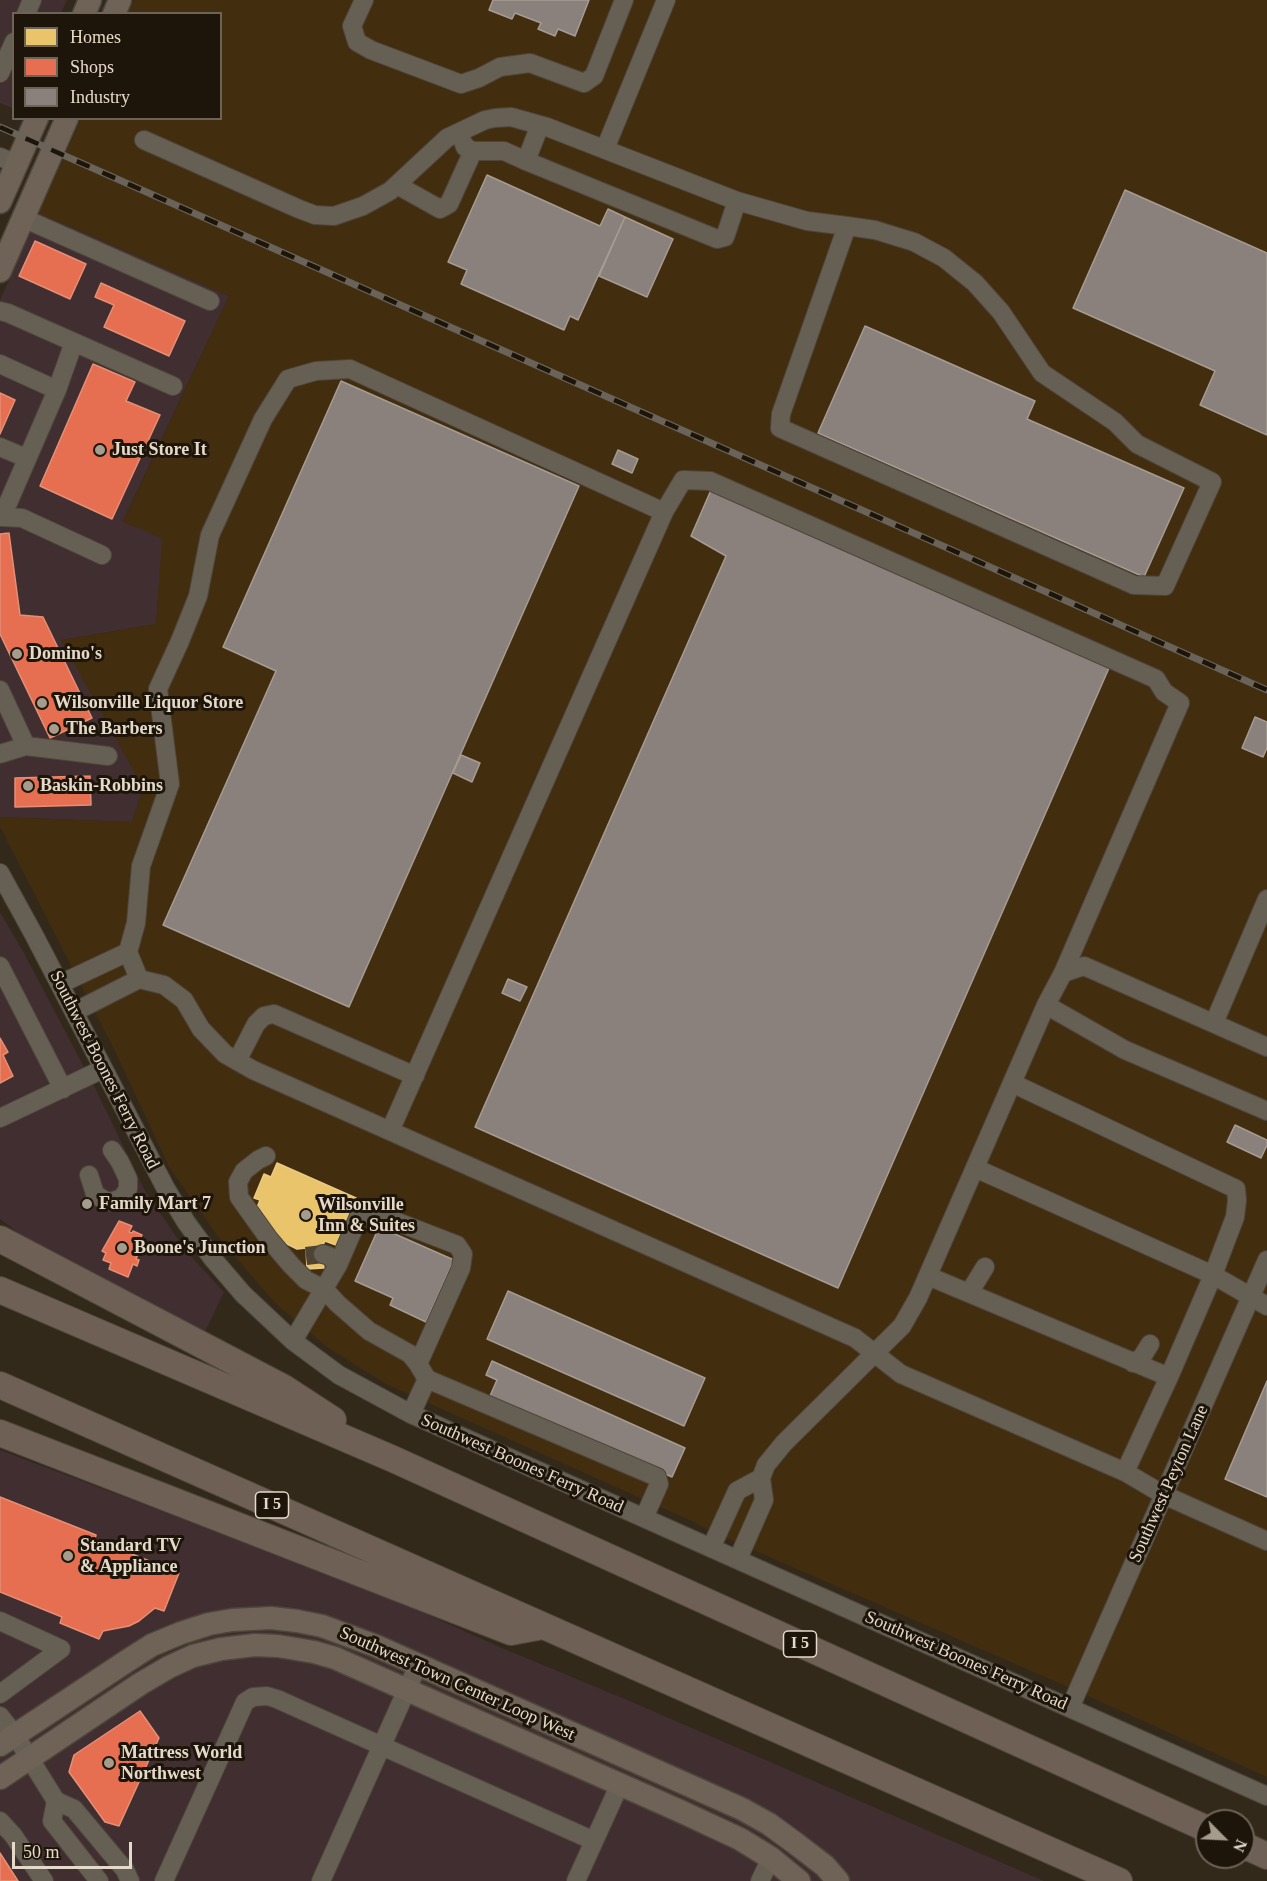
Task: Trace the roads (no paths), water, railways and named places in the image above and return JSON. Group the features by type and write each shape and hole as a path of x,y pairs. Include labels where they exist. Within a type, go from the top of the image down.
{"highway":[{"name":"I 5","path":"0,1239 284,1388 393,1459"},
{"name":"I 5","path":"0,1290 393,1459 1195,1824"},
{"name":"I 5","path":"0,1385 1119,1881"},
{"name":"I 5","path":"0,1433 511,1632 543,1626"}],"main road":[{"path":"0,202 8,160 36,120"},
{"path":"0,271 66,120"},
{"name":"Southwest Town Center Loop West","path":"8,1740 152,1645 181,1633 209,1624 251,1619 271,1618 297,1621 342,1632 742,1809 769,1824 795,1843 825,1866 838,1881"},
{"name":"Southwest Town Center Loop West","path":"0,1778 169,1667 193,1656 221,1650 255,1645 278,1646 335,1658 620,1784 740,1839 771,1858 799,1881"}],"street":[{"path":"364,0 352,26 357,42 371,50 461,84 500,67 530,63 584,83 594,76 624,0"},
{"path":"605,149 666,0"},
{"path":"0,73 12,46"},
{"path":"144,140 298,209 315,215 334,216 363,206 390,190 447,138 495,117 511,117 605,149 737,201 807,220 847,226 894,235 914,242 944,258 975,282 1001,312 1042,373 1114,422 1137,444 1212,482 1165,586 1134,585 780,428 781,414 847,226"},
{"path":"526,161 540,125"},
{"path":"460,131 465,147 473,152 504,151 717,239 725,237 737,201"},
{"path":"397,184 440,209 449,204 473,152"},
{"path":"23,218 210,302"},
{"path":"0,311 173,386"},
{"path":"74,342 57,390 1,517 22,518 102,555"},
{"path":"0,364 57,390"},
{"path":"139,979 128,952 136,923 141,866 170,784 158,688 198,596 210,535 263,419 288,379 316,371 350,369 664,513"},
{"path":"0,447 26,458"},
{"path":"390,1131 664,513 683,480 710,481 1156,679 1164,692 1180,703 918,1298 902,1326 784,1443 766,1465 761,1478 764,1500 738,1559"},
{"path":"0,690 26,746"},
{"path":"0,754 26,746 108,756"},
{"name":"Southwest Boones Ferry Road","path":"0,873 166,1189 186,1222 235,1285 266,1317 293,1341 339,1375 411,1414 1267,1797"},
{"path":"1214,1023 1267,899"},
{"path":"60,984 128,952"},
{"path":"0,966 6,991 63,1089"},
{"path":"1063,973 1084,966 1267,1047"},
{"path":"74,1012 139,979 164,985 184,1000 201,1029 225,1054 253,1070 855,1338 901,1374 1125,1472 1164,1495 1267,1541"},
{"path":"1046,1005 1125,1050 1267,1111"},
{"path":"237,1061 255,1024 264,1016 274,1014 414,1076"},
{"path":"0,1118 103,1069"},
{"path":"1012,1083 1236,1189 1235,1217 1213,1275 1125,1472"},
{"path":"89,1175 95,1194 111,1202 122,1198 128,1189 128,1179 112,1150"},
{"path":"266,1156 244,1171 238,1182 239,1197 269,1239 316,1261 324,1289 293,1341"},
{"path":"975,1168 1213,1275 1267,1306"},
{"path":"411,1414 423,1371 461,1268 463,1254 457,1245 369,1211 359,1216 316,1261 306,1280 324,1289 338,1305 369,1331 410,1354 423,1371 657,1477 659,1484 644,1518"},
{"name":"Southwest Peyton Lane","path":"1070,1708 1267,1260"},
{"path":"969,1293 985,1267"},
{"path":"928,1276 1169,1377"},
{"path":"1133,1363 1142,1357 1150,1344"},
{"path":"711,1548 737,1491 761,1478"},
{"path":"0,1621 61,1649 0,1694"},
{"path":"321,1881 417,1665"},
{"path":"164,1881 244,1702 253,1697 267,1696 277,1699 594,1841"},
{"path":"0,1716 8,1740 30,1758 56,1802 74,1809 125,1870 130,1881"},
{"path":"576,1881 620,1784"},
{"path":"56,1802 52,1821 99,1881"},
{"path":"0,1821 13,1835 44,1881"},
{"path":"760,1881 771,1858"}],"tunnel":[{"path":"306,1256 323,1254"}],"railway":[{"path":"0,127 1267,690"}],"place":[{"name":"Just Store It","path":"100,450"},
{"name":"Domino's","path":"17,654"},
{"name":"Wilsonville Liquor Store","path":"42,703"},
{"name":"The Barbers","path":"54,729"},
{"name":"Baskin-Robbins","path":"28,786"},
{"name":"Family Mart 7","path":"87,1204"},
{"name":"Wilsonville Inn & Suites","path":"306,1215"},
{"name":"Boone's Junction","path":"122,1248"},
{"name":"Standard TV & Appliance","path":"68,1556"},
{"name":"Mattress World Northwest","path":"109,1763"}]}
